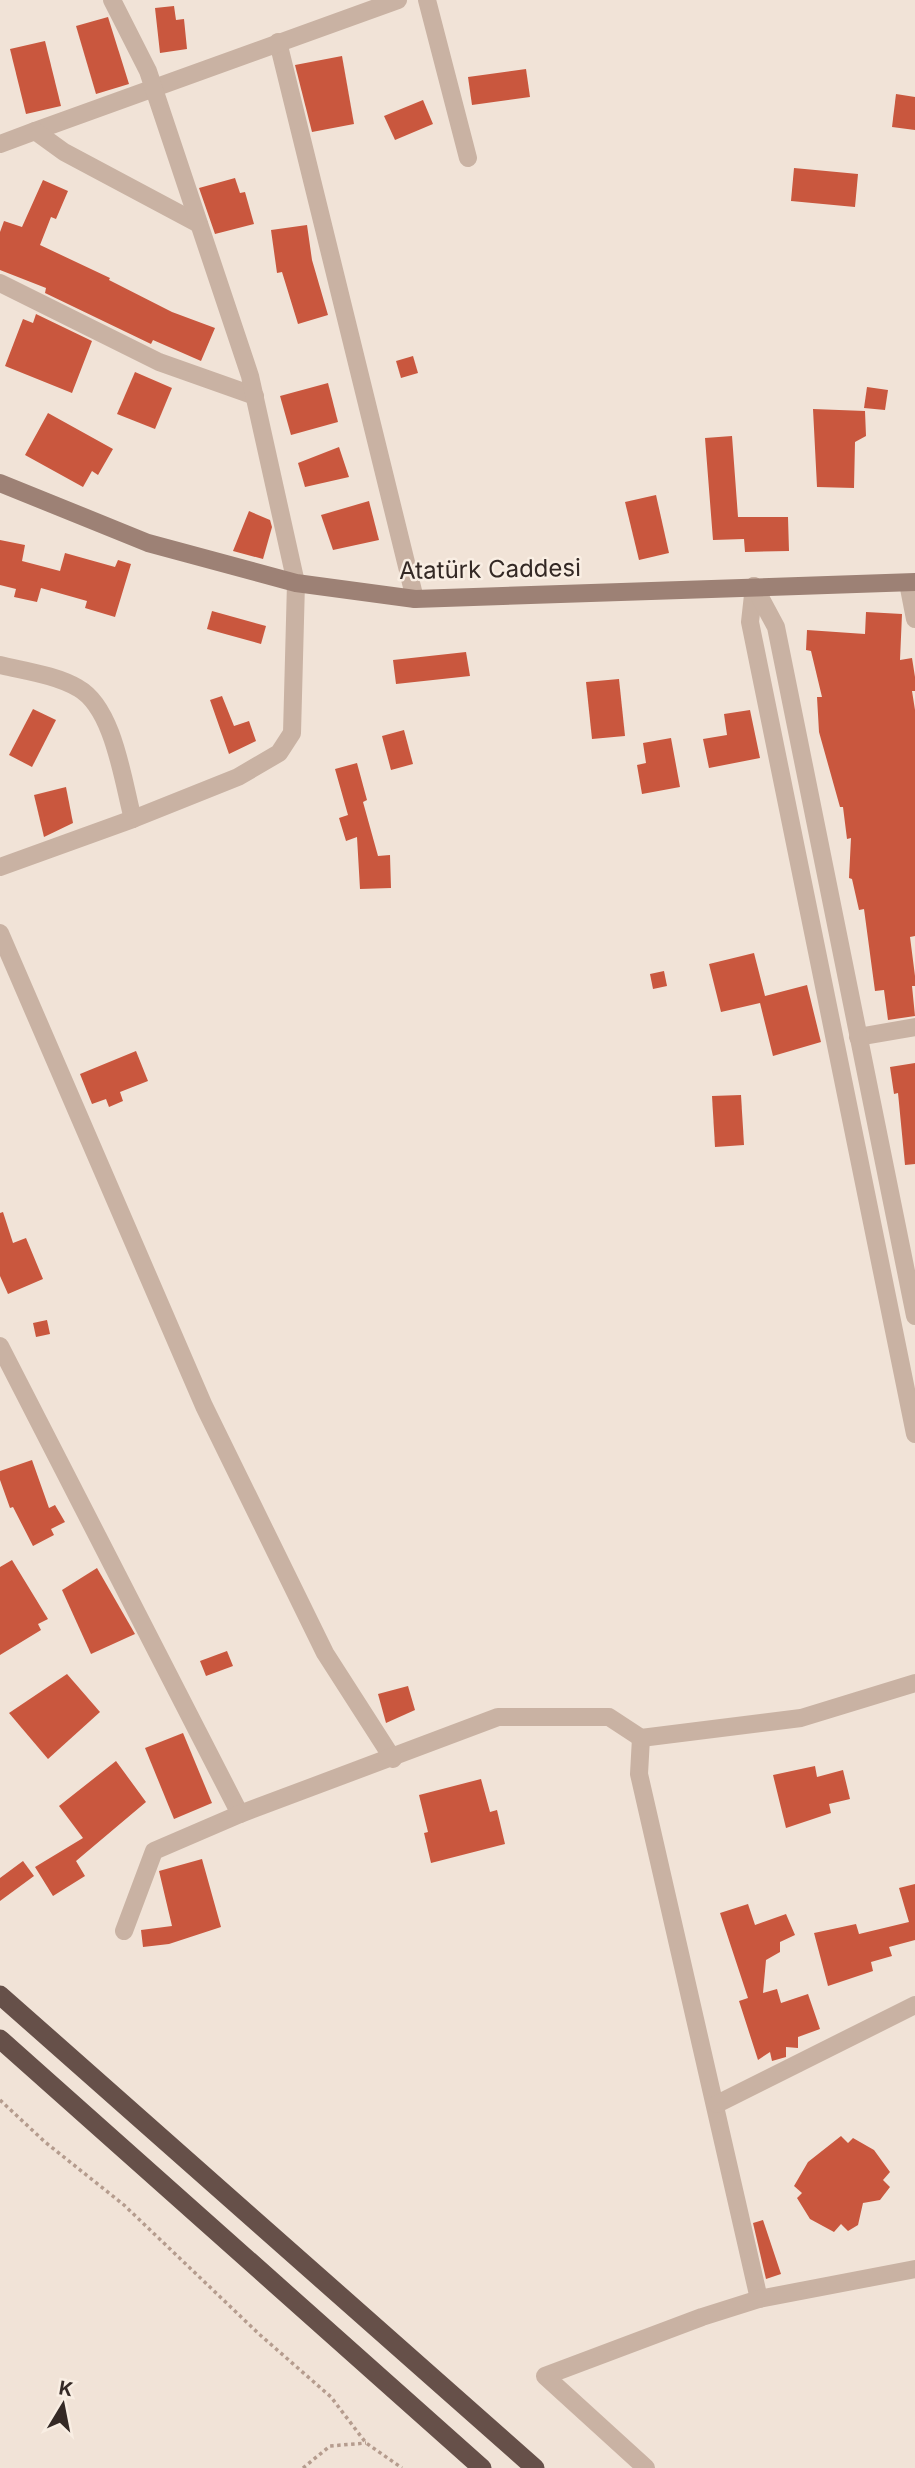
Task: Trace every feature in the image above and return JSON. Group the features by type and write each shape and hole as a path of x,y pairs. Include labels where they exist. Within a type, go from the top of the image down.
{"highway":[{"path":"0,1995 535,2468"},
{"path":"0,2039 482,2468"}],"main road":[{"name":"Atatürk Caddesi","path":"0,483 148,543 296,583 415,599 912,582"}],"street":[{"path":"0,867 133,819 239,776 279,753 292,733 296,583 255,396 153,86 112,0"},
{"path":"0,144 153,86 398,0"},
{"path":"427,0 468,158"},
{"path":"278,42 415,599"},
{"path":"35,131 64,152 199,224"},
{"path":"0,283 159,362 255,396"},
{"path":"912,582 915,619"},
{"path":"754,586 776,626 915,1316"},
{"path":"754,586 750,622 915,1434"},
{"path":"0,665 77,687 95,700 108,725 133,819"},
{"path":"0,933 204,1406 325,1653 393,1759"},
{"path":"858,1037 915,1027"},
{"path":"0,1346 240,1814"},
{"path":"124,1931 154,1851 240,1814 393,1759 498,1717 609,1717 640,1738 801,1718 915,1684"},
{"path":"640,1738 639,1774 760,2299"},
{"path":"717,2104 915,2006"},
{"path":"646,2468 545,2376 702,2317 760,2299 915,2269"}],"path":[{"path":"0,2100 45,2142 124,2205 259,2334 331,2397 366,2443 402,2468"},
{"path":"303,2468 330,2446 366,2443"}],"building":[{"path":"174,6 176,20 184,19 187,49 160,53 155,8"},
{"path":"108,17 129,84 96,94 76,26"},
{"path":"45,41 61,106 26,114 10,49"},
{"path":"342,56 354,124 312,132 295,65"},
{"path":"526,69 530,97 472,105 468,77"},
{"path":"896,94 915,97 915,130 892,127"},
{"path":"423,100 433,124 395,140 384,116"},
{"path":"794,168 858,174 855,207 791,201"},
{"path":"235,178 240,193 245,192 254,224 215,234 199,188"},
{"path":"43,180 68,191 56,219 51,217 40,245 110,278 109,280 172,312 215,328 201,361 153,340 151,344 45,293 46,288 0,270 0,232 4,221 22,227"},
{"path":"307,225 312,260 328,315 298,324 282,272 277,273 271,230"},
{"path":"36,314 92,341 72,393 5,366 23,319 33,323"},
{"path":"413,356 418,373 401,378 396,361"},
{"path":"135,372 172,388 155,429 117,414"},
{"path":"328,383 338,422 291,435 280,396"},
{"path":"867,387 888,390 885,410 864,408"},
{"path":"813,409 865,411 866,436 855,442 854,488 817,487"},
{"path":"48,413 113,449 98,475 92,471 83,487 25,455"},
{"path":"732,436 738,517 788,517 789,551 745,552 744,539 713,540 705,438"},
{"path":"339,447 349,477 305,487 298,463"},
{"path":"656,495 669,553 639,560 625,502"},
{"path":"369,501 379,540 333,550 321,515"},
{"path":"249,511 270,520 272,527 263,559 233,551"},
{"path":"0,540 25,545 22,561 60,571 65,553 115,567 118,560 131,564 115,617 85,608 87,601 41,588 37,602 14,597 16,589 0,585"},
{"path":"212,611 266,626 261,644 207,629"},
{"path":"866,612 902,614 900,660 912,658 915,677 915,691 912,691 915,710 915,936 910,937 915,976 915,986 912,986 915,1016 888,1020 884,990 875,991 864,909 859,910 852,879 849,878 851,838 847,839 843,807 840,807 819,732 817,697 822,697 811,651 806,650 807,630 865,634"},
{"path":"466,652 470,676 396,684 393,660"},
{"path":"619,679 625,736 592,739 586,682"},
{"path":"222,696 234,726 249,721 256,741 229,754 210,700"},
{"path":"33,709 56,720 32,767 9,755"},
{"path":"750,710 760,758 709,768 703,739 727,735 724,714"},
{"path":"404,730 413,764 391,770 382,736"},
{"path":"671,738 680,787 642,794 637,765 646,763 643,743"},
{"path":"357,763 367,800 363,802 378,856 390,855 391,888 360,889 357,837 346,841 339,818 348,815 335,769"},
{"path":"66,787 73,823 44,837 34,795"},
{"path":"754,953 765,996 807,985 821,1042 773,1056 760,1003 721,1012 709,964"},
{"path":"664,971 667,986 653,989 650,974"},
{"path":"136,1051 148,1081 120,1092 123,1101 109,1107 106,1099 92,1104 80,1074"},
{"path":"915,1063 915,1164 905,1165 898,1093 894,1094 890,1067"},
{"path":"741,1095 744,1145 715,1147 712,1096"},
{"path":"3,1212 13,1243 26,1238 43,1279 8,1294 0,1276 0,1213"},
{"path":"47,1320 50,1334 36,1337 33,1323"},
{"path":"32,1460 49,1508 55,1505 65,1522 51,1529 54,1535 33,1546 13,1507 10,1508 0,1480 0,1471"},
{"path":"12,1560 48,1619 38,1624 41,1630 0,1655 0,1567"},
{"path":"97,1568 135,1634 91,1654 62,1590"},
{"path":"227,1651 233,1666 206,1676 200,1661"},
{"path":"67,1674 100,1712 48,1759 9,1713"},
{"path":"408,1686 415,1710 386,1723 378,1694"},
{"path":"183,1733 212,1803 174,1819 145,1748"},
{"path":"116,1761 146,1802 76,1861 85,1876 53,1896 35,1867 83,1838 59,1806"},
{"path":"815,1766 817,1777 843,1770 850,1799 829,1804 831,1813 786,1828 773,1775"},
{"path":"481,1779 490,1812 497,1810 505,1844 431,1863 424,1833 428,1832 419,1795"},
{"path":"202,1859 221,1927 169,1944 143,1947 141,1930 172,1926 159,1871"},
{"path":"23,1861 34,1876 0,1901 0,1878"},
{"path":"915,1884 915,1940 889,1947 892,1956 871,1962 873,1971 828,1986 814,1933 856,1924 859,1934 909,1922 899,1888"},
{"path":"748,1904 755,1925 786,1914 795,1935 780,1942 780,1952 766,1960 763,1993 777,1989 781,2003 808,1994 820,2029 798,2037 798,2048 786,2047 786,2057 772,2061 770,2052 758,2060 739,2001 748,1998 720,1913"},
{"path":"841,2136 848,2143 853,2138 874,2150 890,2172 883,2180 890,2187 880,2200 863,2203 858,2225 848,2231 841,2224 834,2232 810,2219 797,2198 802,2193 794,2186 808,2162"},
{"path":"763,2220 781,2274 766,2279 753,2223"}]}
